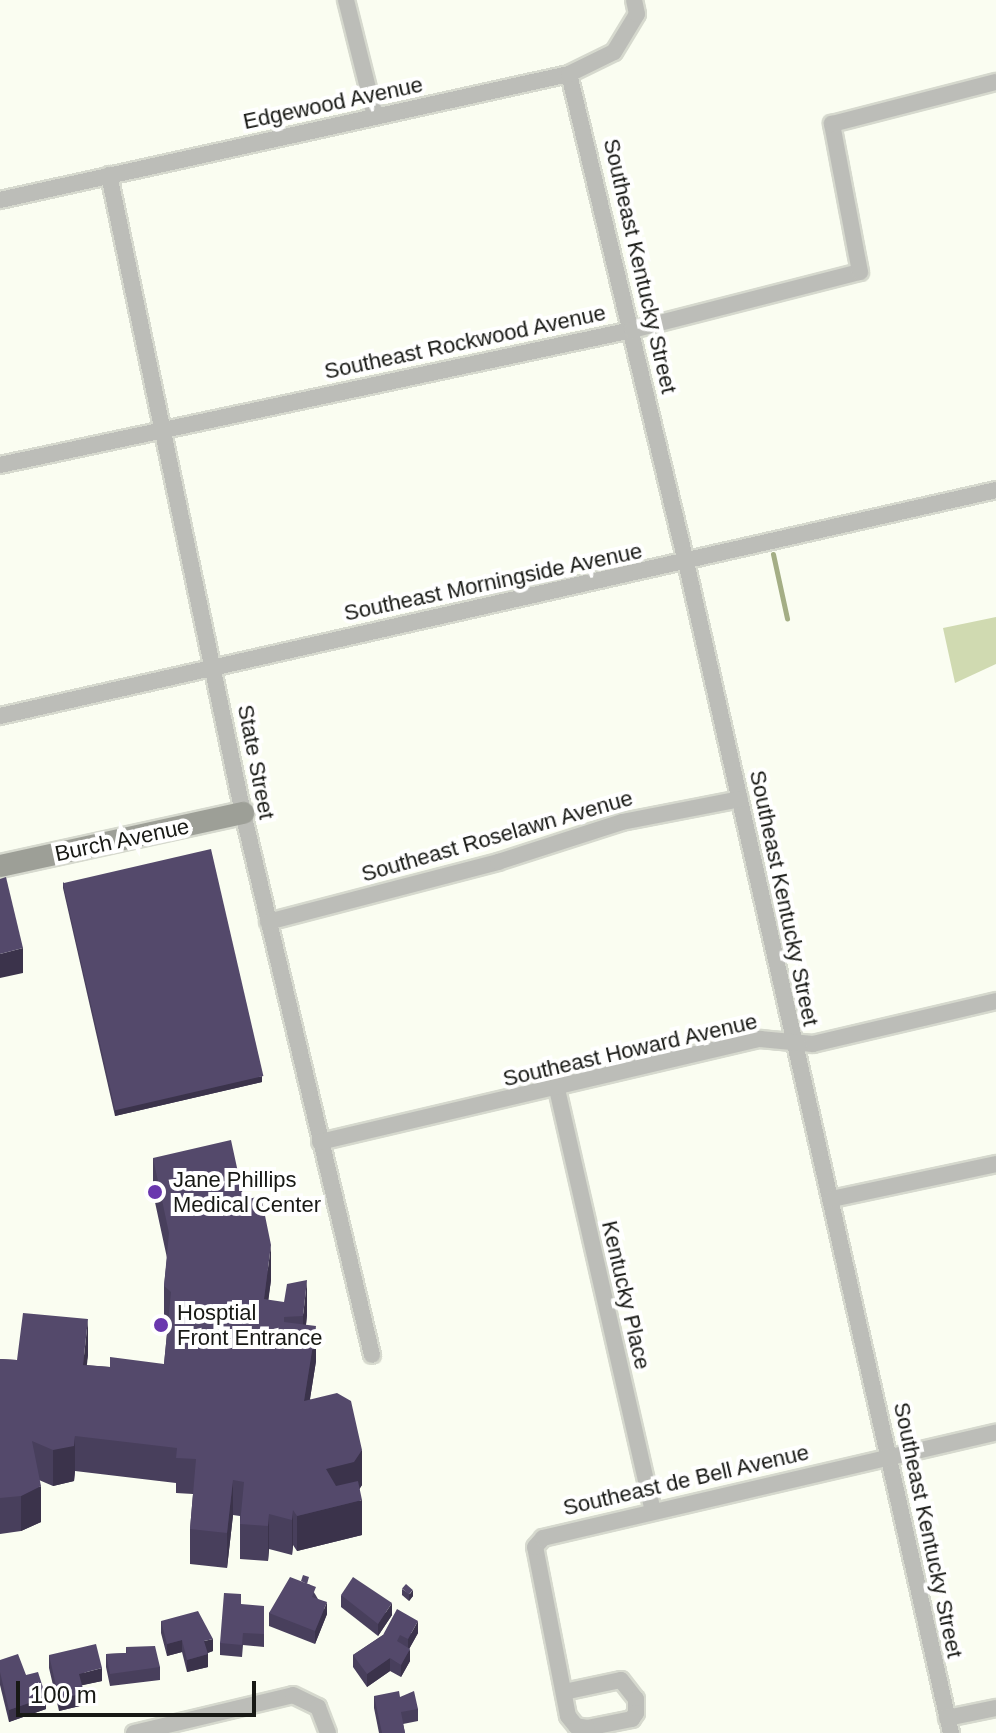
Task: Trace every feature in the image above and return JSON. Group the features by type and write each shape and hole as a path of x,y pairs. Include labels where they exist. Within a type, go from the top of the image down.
{"street":[{"path":"346,0 375,116"},
{"name":"Edgewood Avenue","path":"0,200 569,74 614,52 637,14 634,0"},
{"name":"Southeast Kentucky Street","path":"569,74 686,562 949,1726"},
{"name":"Southeast Rockwood Avenue","path":"0,465 161,427 632,330 860,272 832,124 996,82"},
{"name":"State Street","path":"109,175 161,427 216,665 243,813 372,1355"},
{"name":"Southeast Morningside Avenue","path":"0,716 996,490"},
{"name":"Southeast Roselawn Avenue","path":"268,922 498,862 622,822 740,799"},
{"name":"Burch Avenue","path":"0,866 243,813"},
{"name":"Southeast Howard Avenue","path":"320,1142 557,1089 760,1039 813,1044 996,1001"},
{"name":"Kentucky Place","path":"557,1089 653,1511"},
{"path":"832,1199 996,1164"},
{"name":"Southeast de Bell Avenue","path":"564,1692 535,1547 555,1532 996,1433"},
{"path":"134,1733 280,1696 307,1698 318,1707 328,1733"},
{"path":"949,1726 996,1708"}],"green space":[{"path":"996,617 996,664 955,683 943,628"}],"building":[{"path":"211,849 263,1076 115,1110 63,883"},
{"path":"6,877 23,948 0,954 0,879"},
{"path":"231,1140 244,1200 261,1196 271,1245 264,1299 284,1302 287,1284 307,1280 303,1316 284,1317 284,1322 316,1326 304,1401 337,1393 351,1401 362,1450 354,1462 326,1469 336,1486 358,1481 362,1500 297,1516 293,1510 292,1520 269,1514 268,1526 240,1524 244,1482 233,1480 227,1533 190,1529 196,1459 176,1458 177,1448 75,1436 74,1446 53,1450 32,1441 41,1486 21,1496 0,1498 0,1359 17,1360 23,1313 88,1319 83,1365 110,1367 110,1357 164,1364 171,1292 164,1286 169,1233 153,1158"},
{"path":"303,1575 309,1577 307,1584 301,1581"},
{"path":"290,1577 316,1587 312,1597 327,1602 315,1631 269,1613"},
{"path":"353,1577 392,1603 378,1624 341,1595"},
{"path":"406,1584 413,1590 409,1594 402,1589"},
{"path":"224,1593 241,1594 241,1604 264,1606 264,1634 243,1633 242,1645 220,1643"},
{"path":"397,1609 418,1621 408,1639 400,1635 397,1641 410,1649 401,1665 390,1658 367,1674 353,1655 383,1635"},
{"path":"198,1611 213,1639 204,1641 208,1654 187,1660 182,1640 167,1644 161,1621"},
{"path":"96,1644 102,1668 79,1674 84,1693 59,1699 49,1655"},
{"path":"155,1646 160,1667 110,1674 106,1654 127,1653 126,1647"},
{"path":"18,1654 26,1675 38,1672 46,1697 9,1710 0,1660"},
{"path":"399,1691 400,1697 414,1691 418,1709 401,1712 405,1733 382,1733 374,1696"}],"waterway":[{"path":"773,554 787,618"}],"place":[{"name":"Jane Phillips Medical Center","path":"155,1192"},
{"name":"Hosptial Front Entrance","path":"161,1325"}]}
